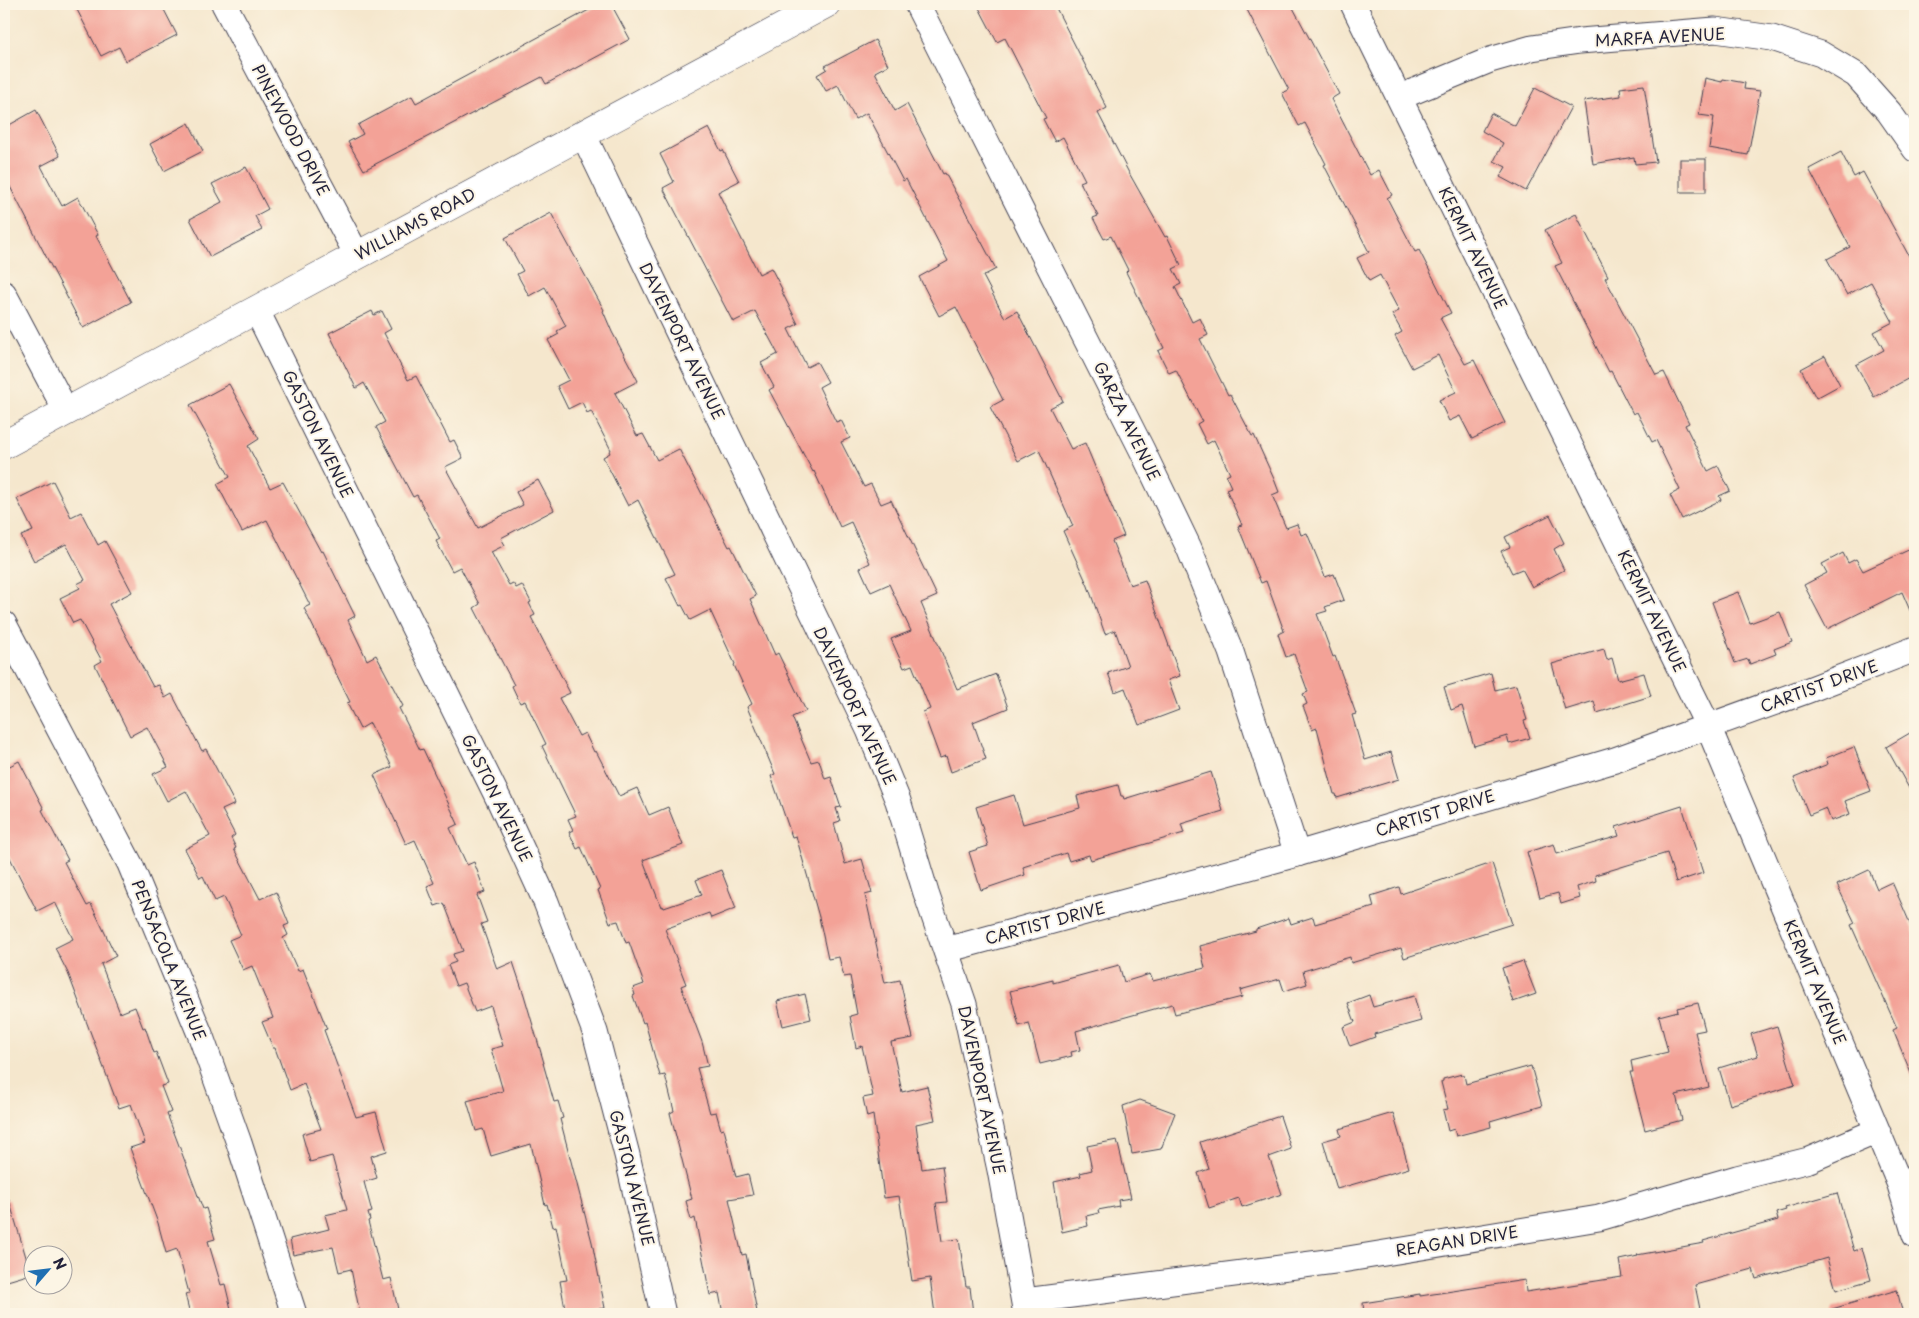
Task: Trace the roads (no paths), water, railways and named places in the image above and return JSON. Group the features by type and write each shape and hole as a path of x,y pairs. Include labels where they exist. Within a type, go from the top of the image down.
{"street":[{"name":"PINEWOOD DRIVE","path":"224,4 357,255"},
{"name":"WILLIAMS ROAD","path":"4,445 826,4"},
{"name":"GARZA AVENUE","path":"917,4 1142,450 1188,548 1231,652 1296,854"},
{"name":"KERMIT AVENUE","path":"1353,4 1708,726 1900,1185 1915,1235"},
{"name":"MARFA AVENUE","path":"1400,97 1490,60 1532,48 1580,41 1715,30 1772,38 1821,54 1856,75 1889,112 1915,149"},
{"name":"DAVENPORT AVENUE","path":"583,134 869,730 898,801 926,893 964,1004 1000,1170 1026,1308"},
{"path":"4,294 66,411"},
{"name":"GASTON AVENUE","path":"256,309 497,796 546,902 595,1032 627,1155 663,1314"},
{"name":"PENSACOLA AVENUE","path":"4,624 130,864 207,1052 239,1143 294,1314"},
{"name":"CARTIST DRIVE","path":"946,950 1296,854 1615,760 1806,691 1915,649"},
{"name":"REAGAN DRIVE","path":"1026,1308 1342,1260 1599,1218 1737,1178 1809,1160 1877,1131"}]}
